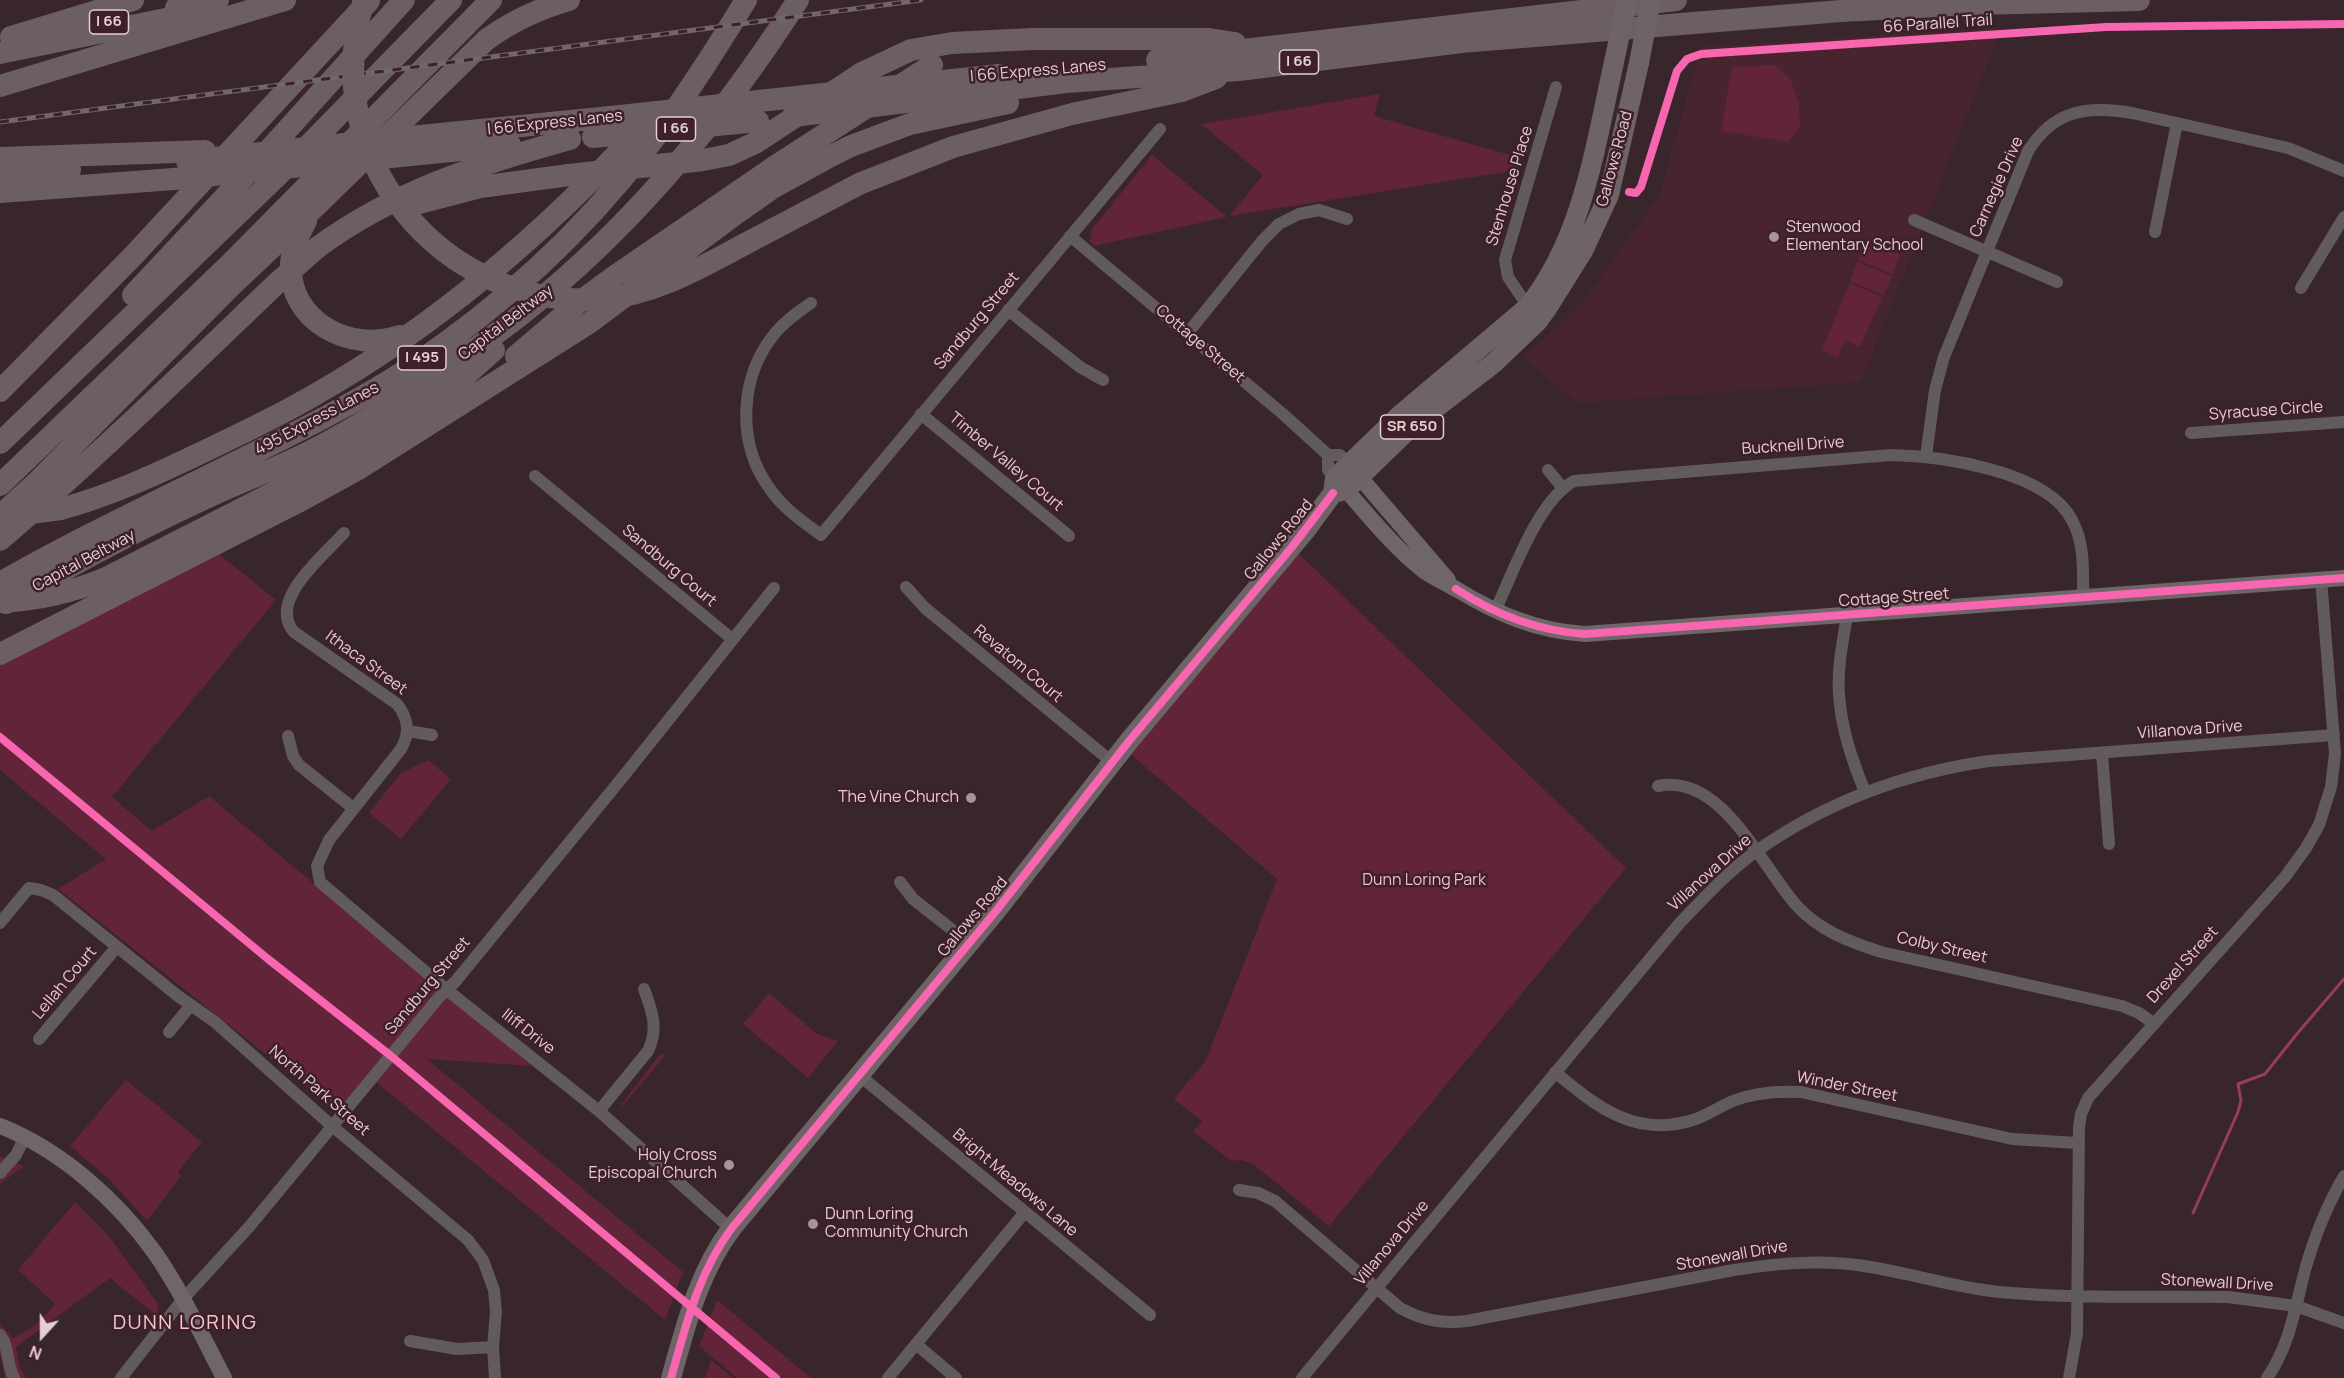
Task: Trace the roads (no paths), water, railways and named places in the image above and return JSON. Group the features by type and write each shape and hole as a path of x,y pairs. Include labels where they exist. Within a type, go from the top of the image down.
{"highway":[{"path":"0,40 133,0"},
{"name":"I 66","path":"0,45 218,0"},
{"path":"0,52 244,4 283,0"},
{"path":"0,86 283,0"},
{"path":"364,0 355,34 353,84 358,120 371,160 386,186 414,224 441,248 469,267 492,280 528,292 561,298 622,296 663,285 859,184 953,147 1072,114 1182,91 1239,70"},
{"path":"0,391 156,231 370,0"},
{"path":"89,357 125,303 268,151 404,0"},
{"path":"0,443 301,153 451,0"},
{"path":"0,485 229,265 491,0"},
{"path":"0,516 38,481 222,294 486,40 506,25 525,15 569,0"},
{"name":"Capital Beltway","path":"0,607 52,576 131,535 311,451 352,429 488,340 529,309 592,253 662,182 740,85 798,0"},
{"name":"I 66 Express Lanes","path":"188,164 400,138 964,78 1178,58 1676,0"},
{"name":"I 66","path":"0,192 188,164 381,158 570,140 758,121 899,101 1106,78 1239,70 1461,42 1829,12 1976,4 2139,0"},
{"path":"0,516 61,509 130,486 272,419 365,365 489,274 561,212 661,107 744,4"},
{"name":"495 Express Lanes","path":"0,583 53,553 340,409 408,369 476,319 532,274 610,192 646,149 681,100 744,4"},
{"path":"450,410 587,297 774,167 932,65 971,48 1032,39"},
{"path":"322,244 365,222 432,198 480,187 729,155 755,143 862,74 894,57 923,47 952,43 1032,39 1209,39 1269,47"},
{"path":"0,654 360,468 589,324 755,200 827,158 851,146 910,124 979,108 1072,91 1106,78"},
{"path":"0,540 46,501 277,283 322,244 354,221 427,185 494,161 570,140"},
{"path":"0,158 188,164"},
{"path":"0,175 188,164"},
{"path":"317,205 298,236 291,263 295,292 312,317 336,334 367,342 398,337 420,326"},
{"path":"0,602 63,593 104,579 367,445 447,392 497,348 592,253"}],"main road":[{"name":"Gallows Road","path":"1533,314 1573,226 1587,183 1627,0"},
{"name":"Gallows Road","path":"671,1378 699,1285 712,1258 731,1229 969,943 1112,762 1292,547 1345,480 1494,363 1583,251 1609,195 1651,0"}],"street":[{"name":"Stenhouse Place","path":"1533,314 1508,277 1505,260 1557,87"},
{"name":"Carnegie Drive","path":"1926,456 1933,400 1940,368 2028,151 2038,136 2055,122 2070,114 2098,109 2132,113 2288,148 2344,171"},
{"path":"2155,232 2177,123"},
{"name":"Sandburg Street","path":"811,303 787,320 765,347 750,381 746,419 753,456 769,488 796,516 821,535 1160,129"},
{"path":"1187,334 1262,241 1279,224 1299,214 1319,210 1347,219"},
{"path":"2301,288 2344,217"},
{"path":"1914,220 2056,282"},
{"name":"Cottage Street","path":"1070,236 1328,455 1340,455 1345,480"},
{"path":"1008,310 1080,367 1104,380"},
{"name":"Timber Valley Court","path":"921,414 1069,536"},
{"name":"Syracuse Circle","path":"2191,433 2344,422"},
{"name":"Cottage Street","path":"1328,455 1328,470 1345,480 1425,571 1495,611 1538,628 1585,634 2344,578"},
{"name":"Bucknell Drive","path":"1562,488 1584,479 1892,455 1926,456 1957,462 2026,481 2056,500 2072,520 2079,537 2083,561 2083,597"},
{"path":"1495,611 1541,515 1562,488 1548,470"},
{"name":"Sandburg Court","path":"535,476 732,639"},
{"name":"Ithaca Street","path":"344,533 292,592 286,610 286,619 294,632 397,704 407,720 408,730"},
{"name":"Drexel Street","path":"2069,1378 2075,1347 2077,1295 2078,1143 2081,1114 2088,1098 2285,877 2319,825 2331,787 2335,754 2321,579"},
{"name":"Revatom Court","path":"906,587 934,616 1112,762"},
{"path":"732,639 774,588"},
{"path":"1847,616 1839,670 1839,694 1844,734 1865,792"},
{"name":"Sandburg Street","path":"121,1378 183,1299 249,1227 447,990 622,778 732,639"},
{"path":"288,736 293,756 299,765 353,808 401,749 408,730 432,735"},
{"name":"Villanova Drive","path":"1302,1378 1678,925 1712,890 1756,851 1811,817 1865,792 1891,782 1957,766 1989,761 2334,735"},
{"path":"2102,753 2109,844"},
{"name":"Colby Street","path":"1658,786 1679,784 1700,792 1727,814 1798,906 1825,929 1851,942 1881,952 2122,1006 2139,1013 2153,1023"},
{"name":"Iliff Drive","path":"353,808 318,858 317,874 326,888 447,990 599,1111 731,1229"},
{"path":"900,882 913,899 969,943"},
{"name":"North Park Street","path":"0,923 29,888 41,890 53,896 116,948 215,1022 332,1126 468,1240 483,1260 494,1290 495,1378"},
{"name":"Lellah Court","path":"39,1039 116,948"},
{"path":"599,1111 648,1051 652,1041 654,1018 644,989"},
{"path":"169,1032 191,1005"},
{"name":"Winder Street","path":"1555,1072 1596,1105 1618,1117 1640,1123 1674,1124 1696,1118 1736,1100 1782,1091 1802,1092 2012,1139 2078,1143"},
{"name":"Bright Meadows Lane","path":"859,1075 1150,1315"},
{"path":"0,1126 25,1137 76,1171 120,1211 156,1254 183,1299 224,1378"},
{"path":"0,1173 10,1163 25,1137"},
{"path":"2267,1378 2278,1362 2286,1342 2306,1268 2322,1222 2344,1176"},
{"name":"Stonewall Drive","path":"1239,1190 1258,1193 1275,1201 1400,1308 1434,1322 1450,1323 1734,1270 1796,1262 1823,1262 1868,1266 1998,1292 2228,1297 2296,1306 2344,1323"},
{"path":"888,1378 1025,1212"},
{"path":"0,1335 7,1349 14,1378"},
{"path":"410,1341 458,1349 493,1347"},
{"path":"915,1344 956,1378"}],"waterway":[{"path":"2193,1213 2238,1112 2241,1101 2238,1084 2265,1074 2344,979"}],"railway":[{"path":"0,122 921,0"}],"place":[{"name":"Stenwood Elementary School","path":"1774,237"},
{"name":"The Vine Church","path":"971,798"},
{"name":"Holy Cross Episcopal Church","path":"729,1165"},
{"name":"Dunn Loring Community Church","path":"813,1224"}],"district":[{"name":"DUNN LORING","path":"185,1323"}],"park label":[{"name":"Dunn Loring Park","path":"1424,881"}]}
